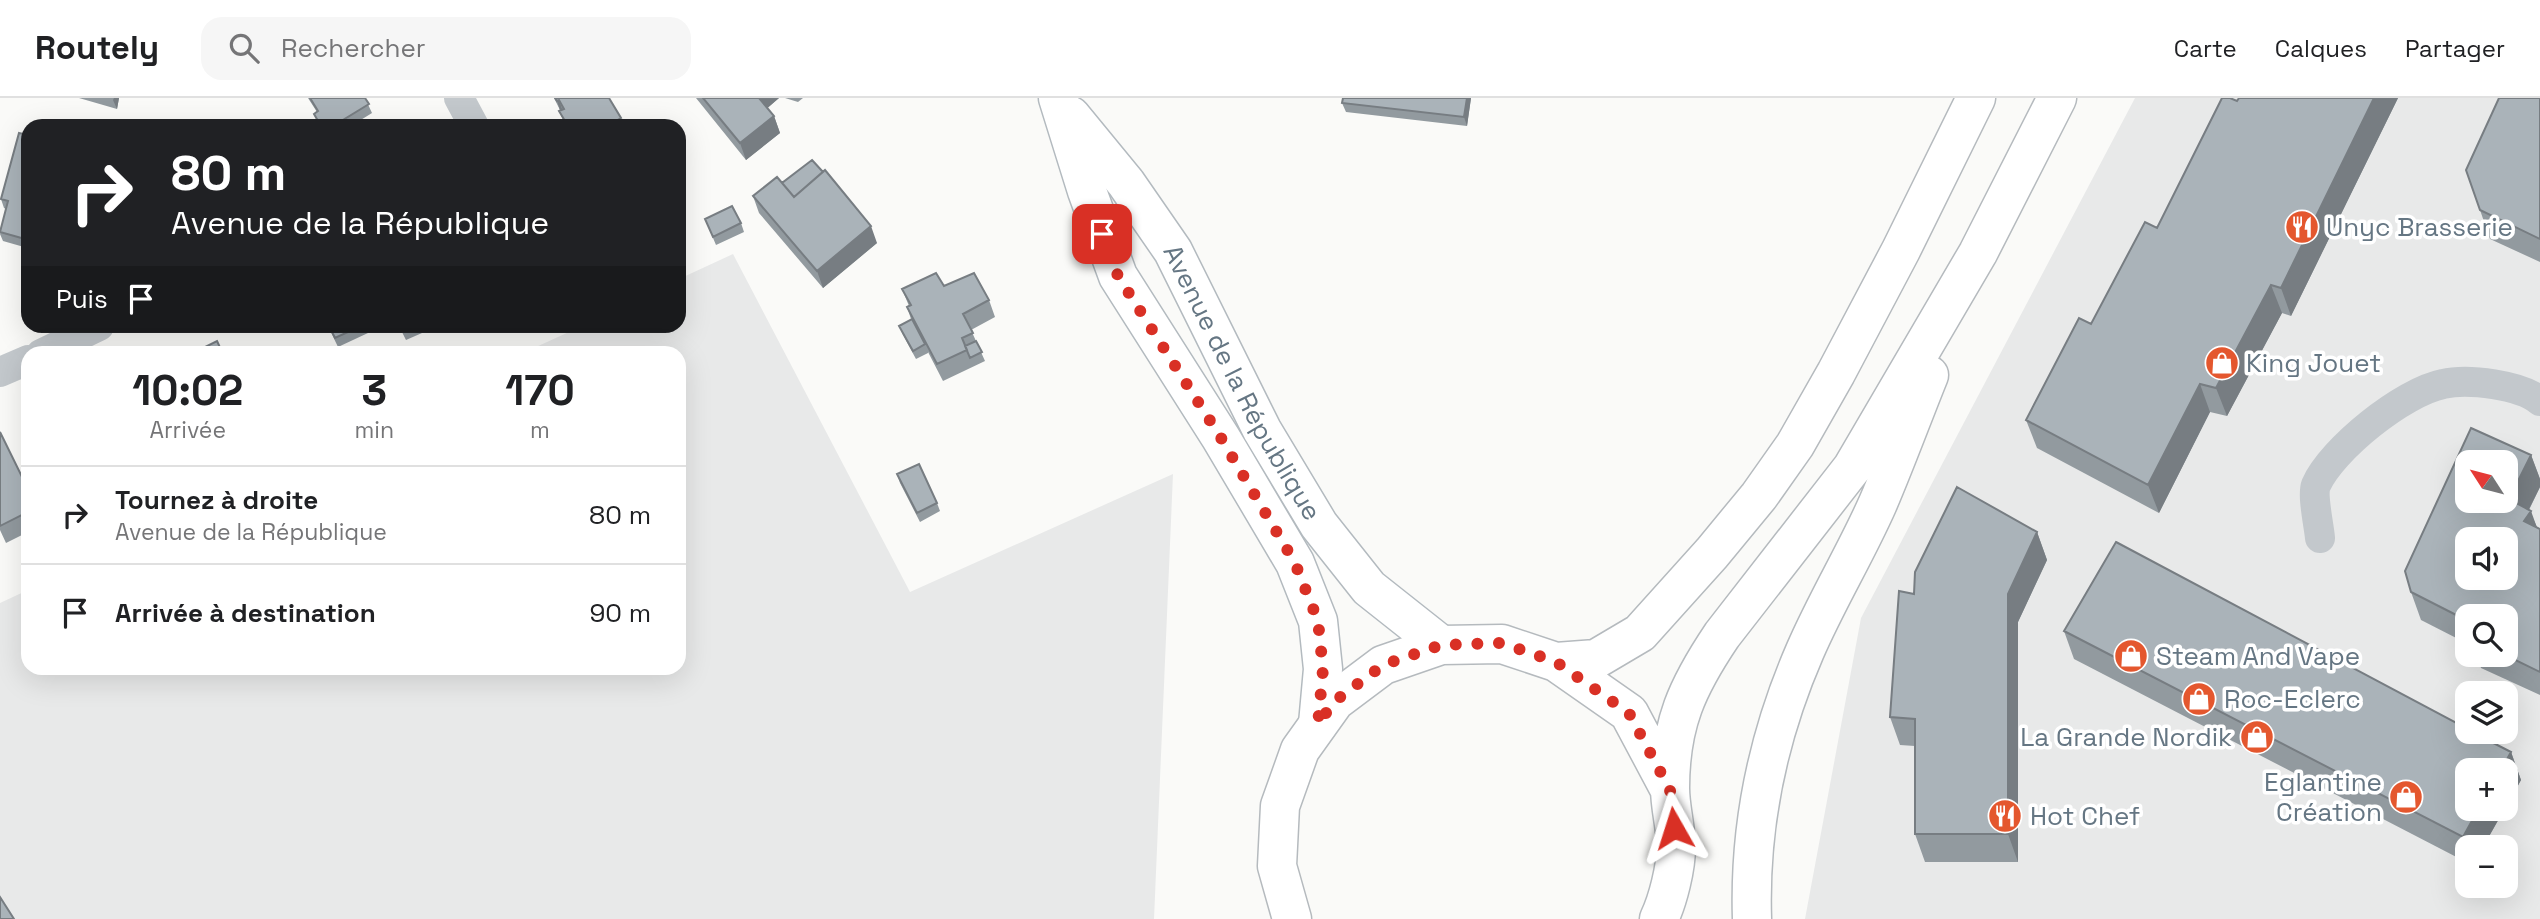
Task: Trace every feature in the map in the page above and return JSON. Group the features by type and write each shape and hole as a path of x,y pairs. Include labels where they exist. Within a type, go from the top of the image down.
{"main road":[{"path":"1556,662 1596,659 1640,633 1759,496 1795,445 1836,373 1901,250 1976,98"},
{"path":"1659,919 1666,905 1676,848 1670,790 1674,734 1685,696 1702,663 1721,635 1852,468 1978,253 2057,98"},
{"name":"Avenue de la République","path":"1059,100 1126,183 1173,251 1262,430 1319,525 1369,588 1441,645"},
{"name":"Avenue de la République","path":"1059,100 1087,191 1118,276 1221,438 1295,563 1318,621 1323,669 1318,724"},
{"path":"1752,919 1755,822 1772,741 1805,651 1878,503 1978,253"},
{"path":"1292,919 1278,866 1280,806 1300,750 1335,701 1383,665 1441,645 1502,643 1556,662 1629,713 1670,790"}],"street":[{"path":"459,98 470,119"},
{"path":"58,346 84,333"},
{"path":"0,373 21,363"},
{"path":"2320,538 2314,488 2335,455 2371,423 2410,397 2443,383 2491,383 2530,393 2540,401"}],"shaded area":[{"path":"2135,98 2540,98 2540,919 1805,919 1861,618"},
{"path":"733,254 910,592 1173,474 1154,919 0,919 0,603 21,593 21,675 686,675 686,346 538,346 567,333 686,333 686,276"}],"building":[{"path":"310,98 365,98 369,104 344,119 317,119 314,114 318,111"},
{"path":"555,98 609,98 621,118 564,119 559,111 564,109 559,100"},
{"path":"703,98 759,98 774,116 740,143"},
{"path":"1343,98 1467,98 1464,117 1342,103"},
{"path":"2222,98 2237,101 2239,98 2374,98 2281,288 2271,285 2216,388 2200,384 2148,485 2026,420 2079,318 2091,324 2145,222 2157,228"},
{"path":"2499,98 2540,98 2540,239 2480,210 2466,170"},
{"path":"21,133 21,238 0,232 8,201 1,199"},
{"path":"812,160 823,172 794,197 782,183"},
{"path":"825,170 871,226 817,271 753,196 777,177 794,197"},
{"path":"732,206 741,223 713,237 705,219"},
{"path":"936,273 944,286 974,273 989,300 963,314 973,333 962,338 967,350 937,364 907,307 911,305 902,289"},
{"path":"912,319 925,344 913,351 899,326"},
{"path":"332,333 346,333 335,338"},
{"path":"217,341 219,346 207,346"},
{"path":"976,341 982,352 970,358 965,346"},
{"path":"2471,428 2531,455 2518,481 2518,450 2461,450"},
{"path":"0,432 21,475 21,516 0,526"},
{"path":"2455,463 2455,513 2518,513 2518,504 2531,511 2524,521 2540,529 2540,672 2518,661 2518,604 2455,604 2455,614 2411,592 2405,571"},
{"path":"919,464 937,503 917,513 897,474"},
{"path":"1957,487 2037,532 2008,594 2008,834 1915,834 1915,719 1890,717 1899,591 1914,594 1915,572"},
{"path":"2116,542 2455,722 2455,744 2495,744 2511,752 2508,758 2455,758 2455,821 2472,821 2464,835 2459,835 2064,631"},
{"path":"0,897 14,919 0,919"}],"place":[{"name":"Unyc Brasserie","path":"2302,227"},
{"name":"King Jouet","path":"2222,363"},
{"name":"Steam And Vape","path":"2131,656"},
{"name":"Roc-Eclerc","path":"2199,699"},
{"name":"La Grande Nordik","path":"2257,737"},
{"name":"Eglantine Création","path":"2406,797"},
{"name":"Hot Chef","path":"2005,816"}],"route":[{"path":"1102,234 1118,276 1221,438 1295,563 1318,621 1323,669 1318,724 1335,701 1383,665 1441,645 1502,643 1556,662 1629,713 1670,790 1674,828"}]}
